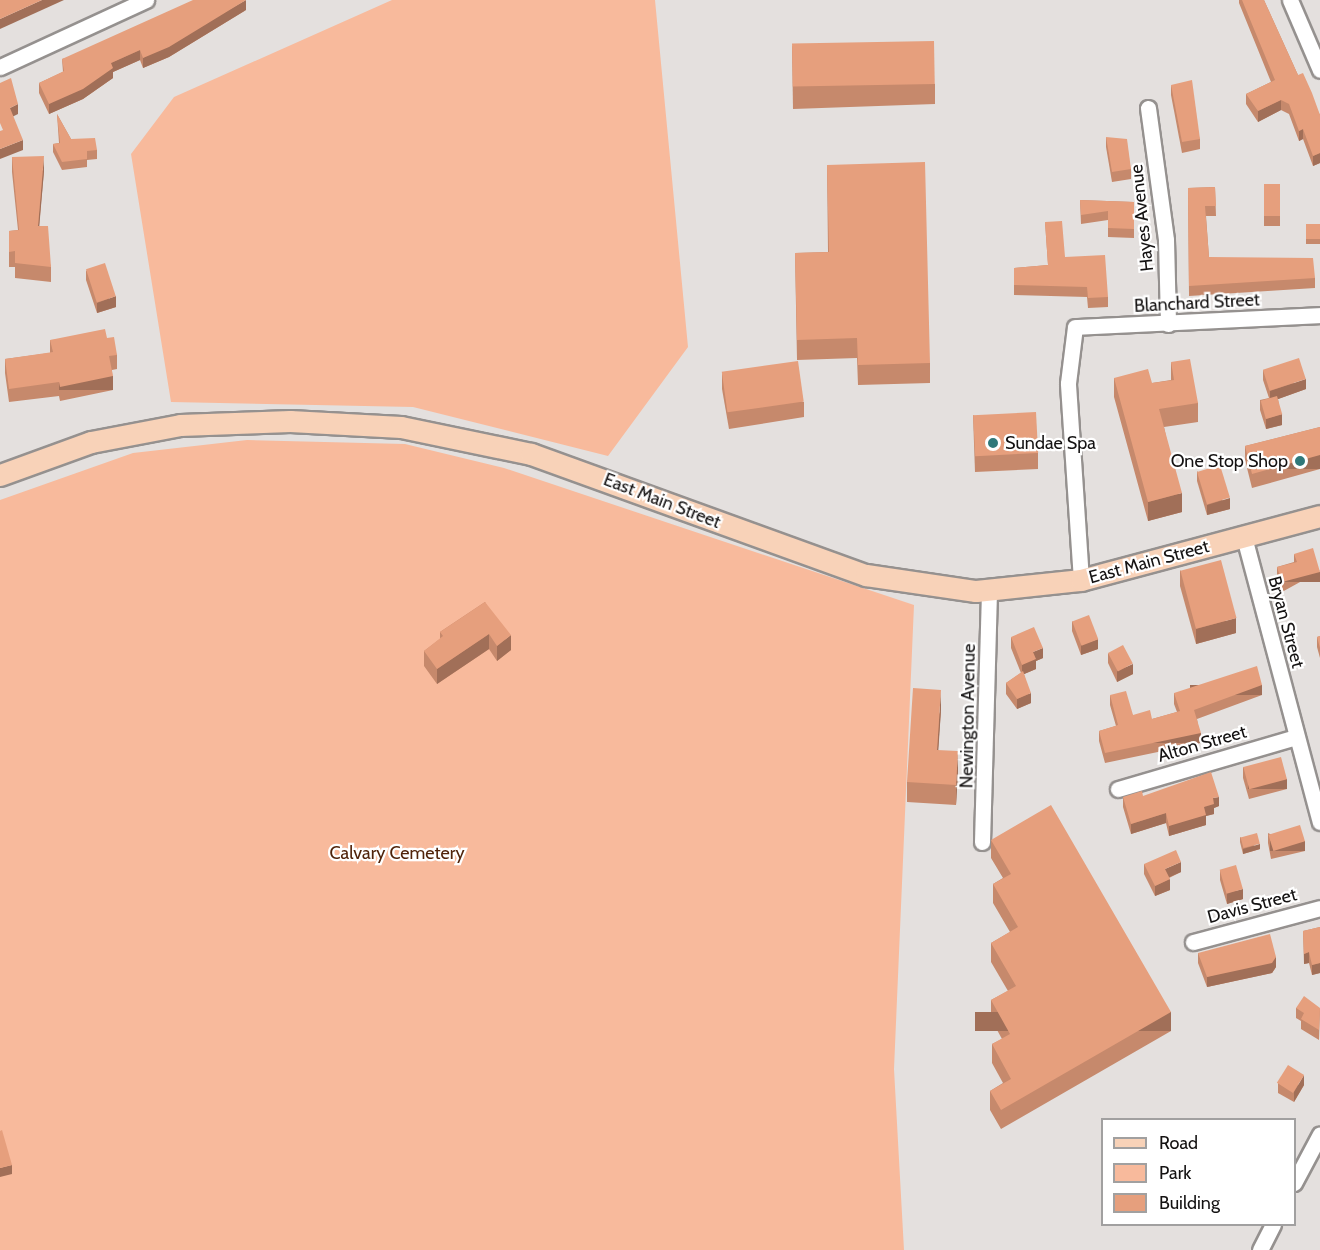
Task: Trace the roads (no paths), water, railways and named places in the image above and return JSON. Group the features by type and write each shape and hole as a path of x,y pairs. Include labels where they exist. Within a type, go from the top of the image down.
{"main road":[{"name":"East Main Street","path":"0,475 91,442 180,425 290,421 401,427 531,454 866,575 989,591 1081,580 1320,516"}],"street":[{"path":"0,67 146,0"},
{"path":"1290,0 1320,70"},
{"name":"Hayes Avenue","path":"1148,108 1166,240 1168,324"},
{"name":"Blanchard Street","path":"1081,580 1068,383 1075,327 1320,315"},
{"name":"Bryan Street","path":"1244,537 1320,822"},
{"name":"Newington Avenue","path":"982,842 989,591"},
{"name":"Alton Street","path":"1118,789 1296,737"},
{"name":"Davis Street","path":"1193,942 1320,908"},
{"path":"1296,1179 1320,1134"},
{"path":"1260,1250 1272,1226"}],"place":[{"name":"Sundae Spa","path":"993,443"},
{"name":"One Stop Shop","path":"1300,461"}],"park label":[{"name":"Calvary Cemetery","path":"397,853"}]}
